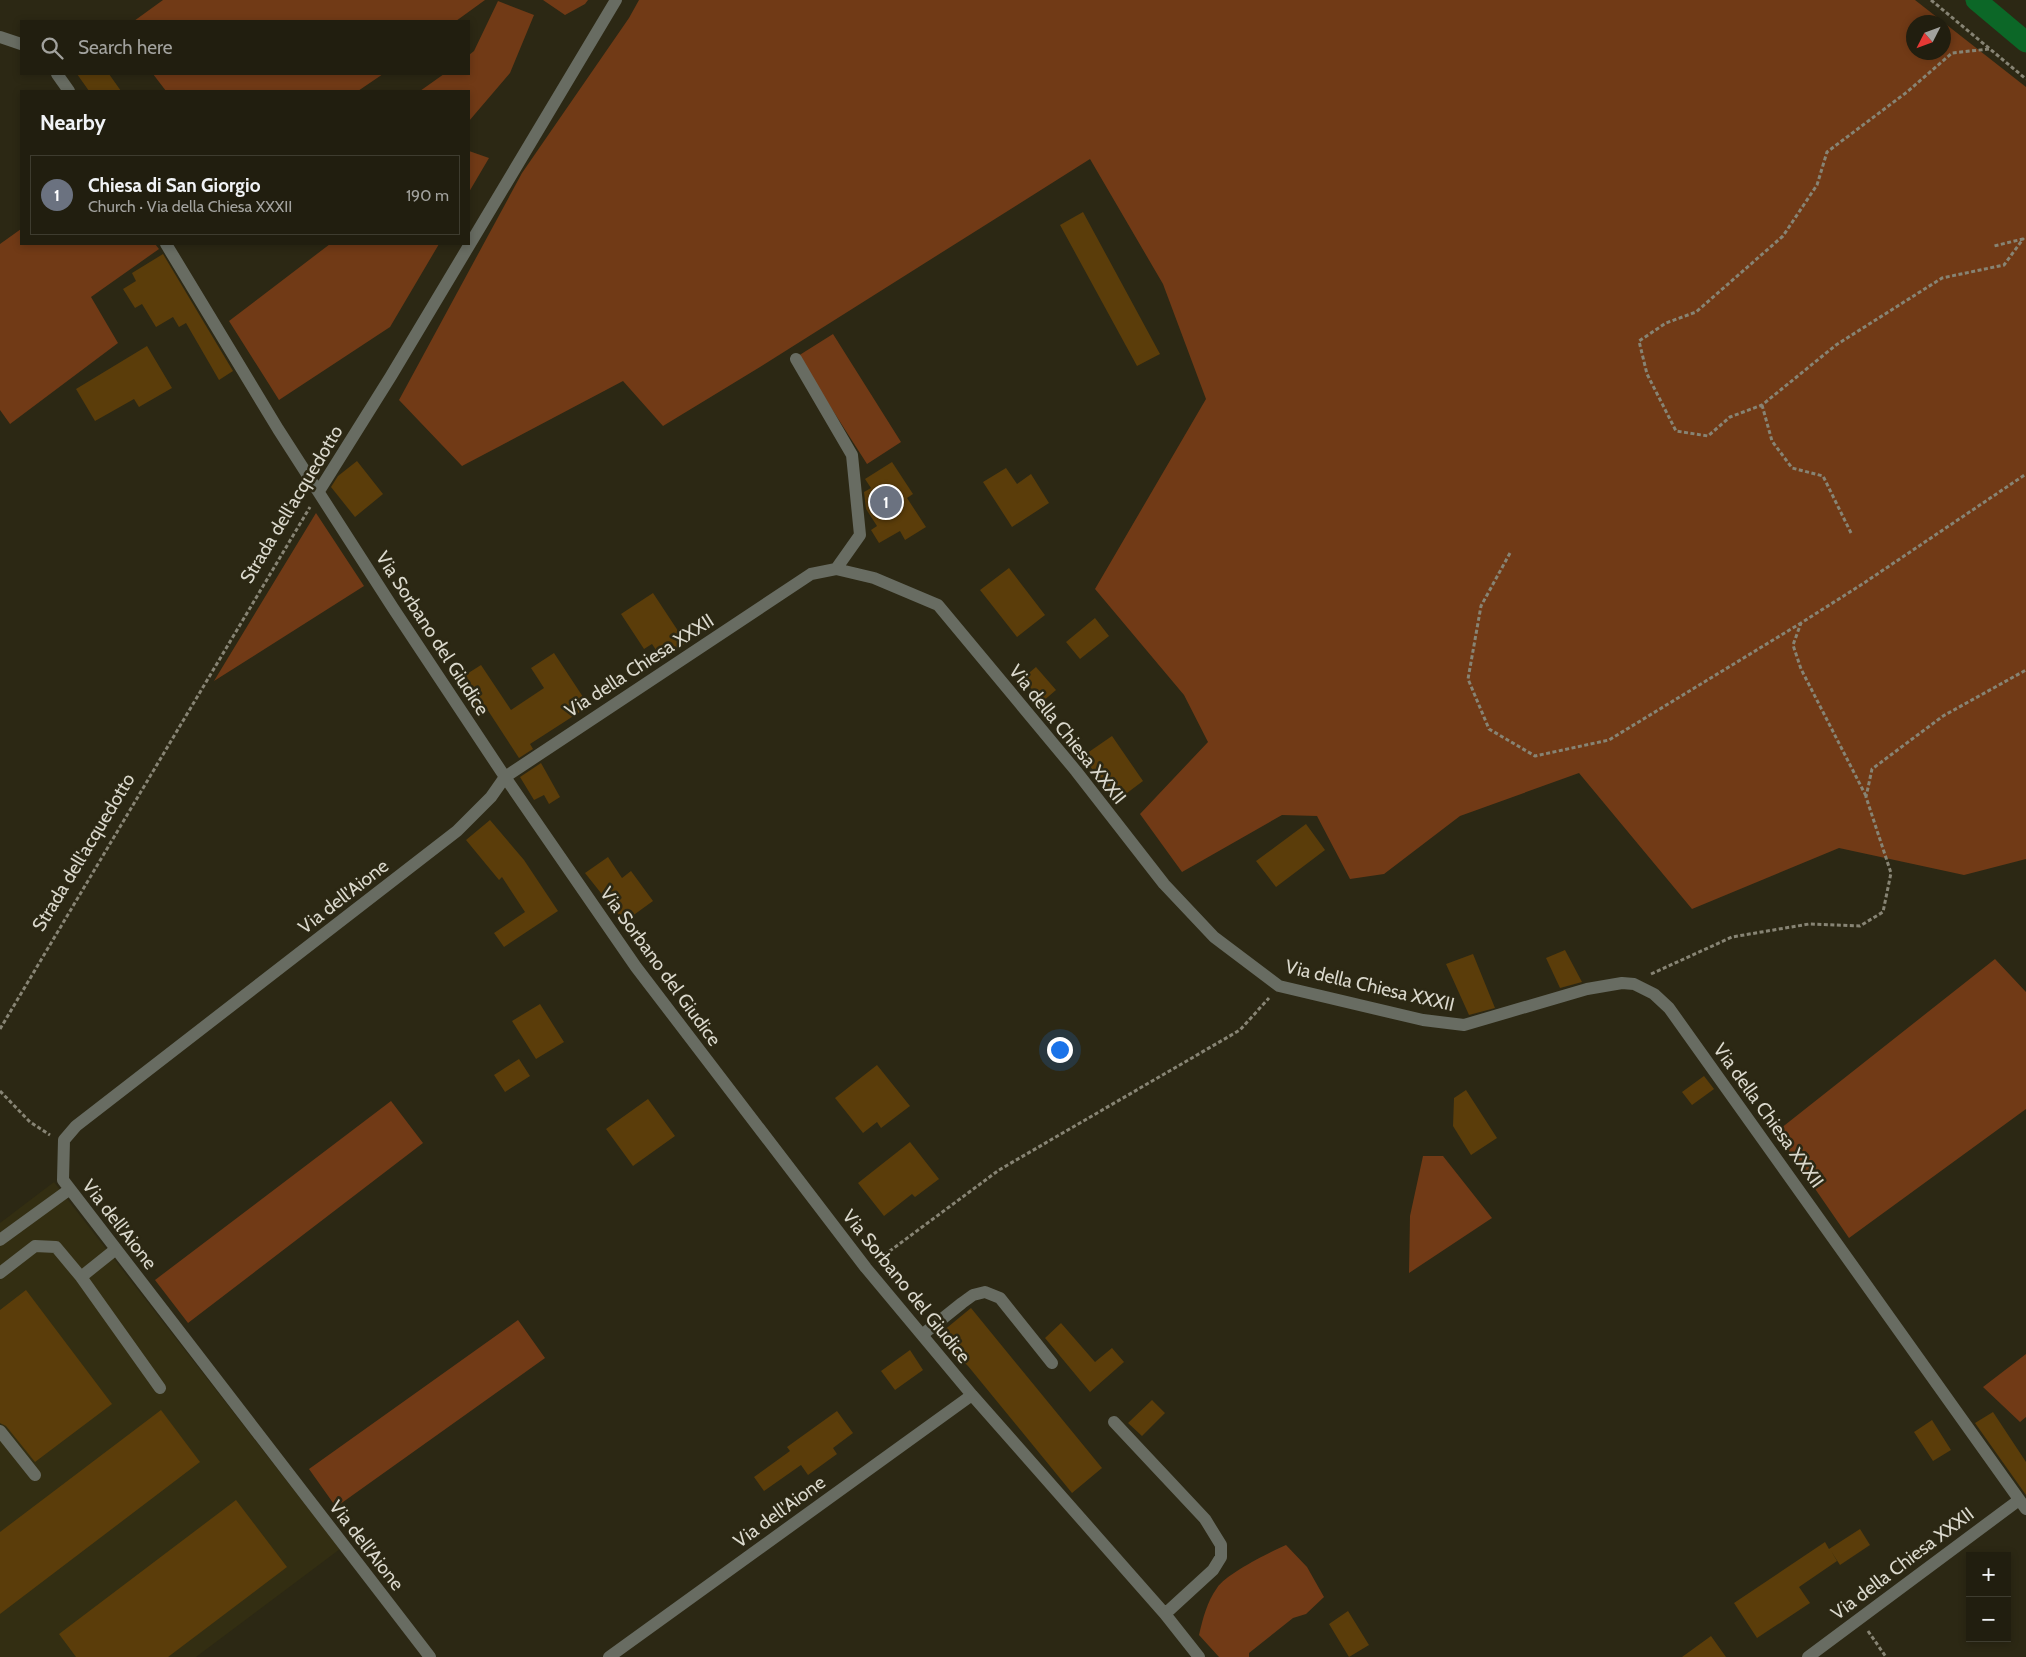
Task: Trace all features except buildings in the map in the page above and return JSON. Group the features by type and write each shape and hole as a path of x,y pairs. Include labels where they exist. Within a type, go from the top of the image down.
{"street":[{"name":"Strada dell'acquedotto","path":"470,244 616,0"},
{"path":"0,37 20,44"},
{"path":"58,75 68,90"},
{"name":"Via Sorbano del Giudice","path":"167,245 278,429 393,608 505,777 636,967 866,1268 972,1395 1165,1614 1199,1657"},
{"name":"Strada dell'acquedotto","path":"319,491 469,245"},
{"path":"796,359 852,455 860,535 836,569"},
{"name":"Via della Chiesa XXXII","path":"505,777 811,574 836,569 874,578 938,606 1076,771 1164,884 1214,937 1279,986 1423,1020 1464,1025 1587,989 1622,983 1634,984 1654,994 1669,1008 2022,1505 1808,1657"},
{"name":"Via dell'Aione","path":"430,1657 63,1180 64,1140 76,1126 457,831 491,797 505,777"},
{"path":"0,1240 70,1189"},
{"path":"0,1273 35,1246 56,1247 81,1277 160,1388"},
{"path":"81,1277 116,1249"},
{"path":"922,1335 973,1295 985,1292 1000,1298 1052,1363"},
{"name":"Via dell'Aione","path":"609,1657 972,1395"},
{"path":"1114,1422 1205,1519 1221,1545 1221,1557 1213,1570 1165,1614"},
{"path":"0,1431 36,1475"}],"path":[{"path":"1931,0 2026,79"},
{"path":"1989,49 1952,53 1907,92 1827,152 1817,186 1783,236 1696,312 1666,323 1639,341 1647,374 1676,431 1708,436 1730,417 1762,405 1836,345 1942,278 2004,265 2023,240 1994,246"},
{"path":"1762,405 1772,441 1792,468 1823,476 1852,535"},
{"path":"1510,553 1481,606 1468,679 1488,729 1535,756 1609,740 1864,583 2026,474"},
{"name":"Strada dell'acquedotto","path":"0,1029 319,491"},
{"path":"1634,984 1659,969 1732,937 1810,924 1860,926 1883,912 1891,873 1866,797 1801,669 1793,645 1801,623"},
{"path":"1866,797 1872,769 1943,716 2026,670"},
{"path":"866,1268 999,1170 1240,1030 1279,986"},
{"path":"0,1091 37,1127 64,1140"},
{"path":"1859,1619 1886,1657"}],"shaded area":[{"path":"163,0 485,0 457,20 135,20"},
{"path":"543,0 588,0 585,4 565,15"},
{"path":"639,0 1915,0 1934,15 1906,15 1906,60 1951,60 1951,28 2026,87 2026,859 1964,875 1839,848 1692,909 1579,773 1460,816 1384,874 1350,879 1317,816 1282,815 1182,872 1140,814 1208,742 1184,695 1095,589 1206,399 1163,284 1090,159 663,426 623,381 462,466 399,400 522,173 629,18"},
{"path":"498,1 534,15 510,73 470,120 470,90 421,90 443,75 470,75 470,54 474,51"},
{"path":"154,75 382,75 359,90 165,90"},
{"path":"470,151 489,158 470,190"},
{"path":"20,230 20,245 156,245 159,249 91,297 118,343 10,424 0,410 0,244"},
{"path":"329,245 438,245 390,327 279,400 229,321"},
{"path":"833,334 901,442 867,464 798,356"},
{"path":"316,513 364,586 214,681"},
{"path":"1995,959 2026,992 2026,1109 1849,1238 1776,1132"},
{"path":"391,1101 423,1143 188,1323 155,1280"},
{"path":"1423,1156 1443,1156 1492,1218 1409,1273 1410,1216"},
{"path":"54,1182 340,1549 196,1657 0,1657 0,1223"},
{"path":"518,1320 545,1358 336,1507 309,1469"},
{"path":"2026,1354 2026,1417 2020,1422 1983,1387"},
{"path":"1286,1545 1307,1567 1324,1597 1306,1614 1293,1618 1249,1653 1249,1657 1219,1657 1199,1635 1206,1610 1214,1593 1229,1576"}],"waterway":[{"path":"1976,0 2026,42"}],"place":[{"name":"Chiesa di San Giorgio","path":"886,502"}]}
